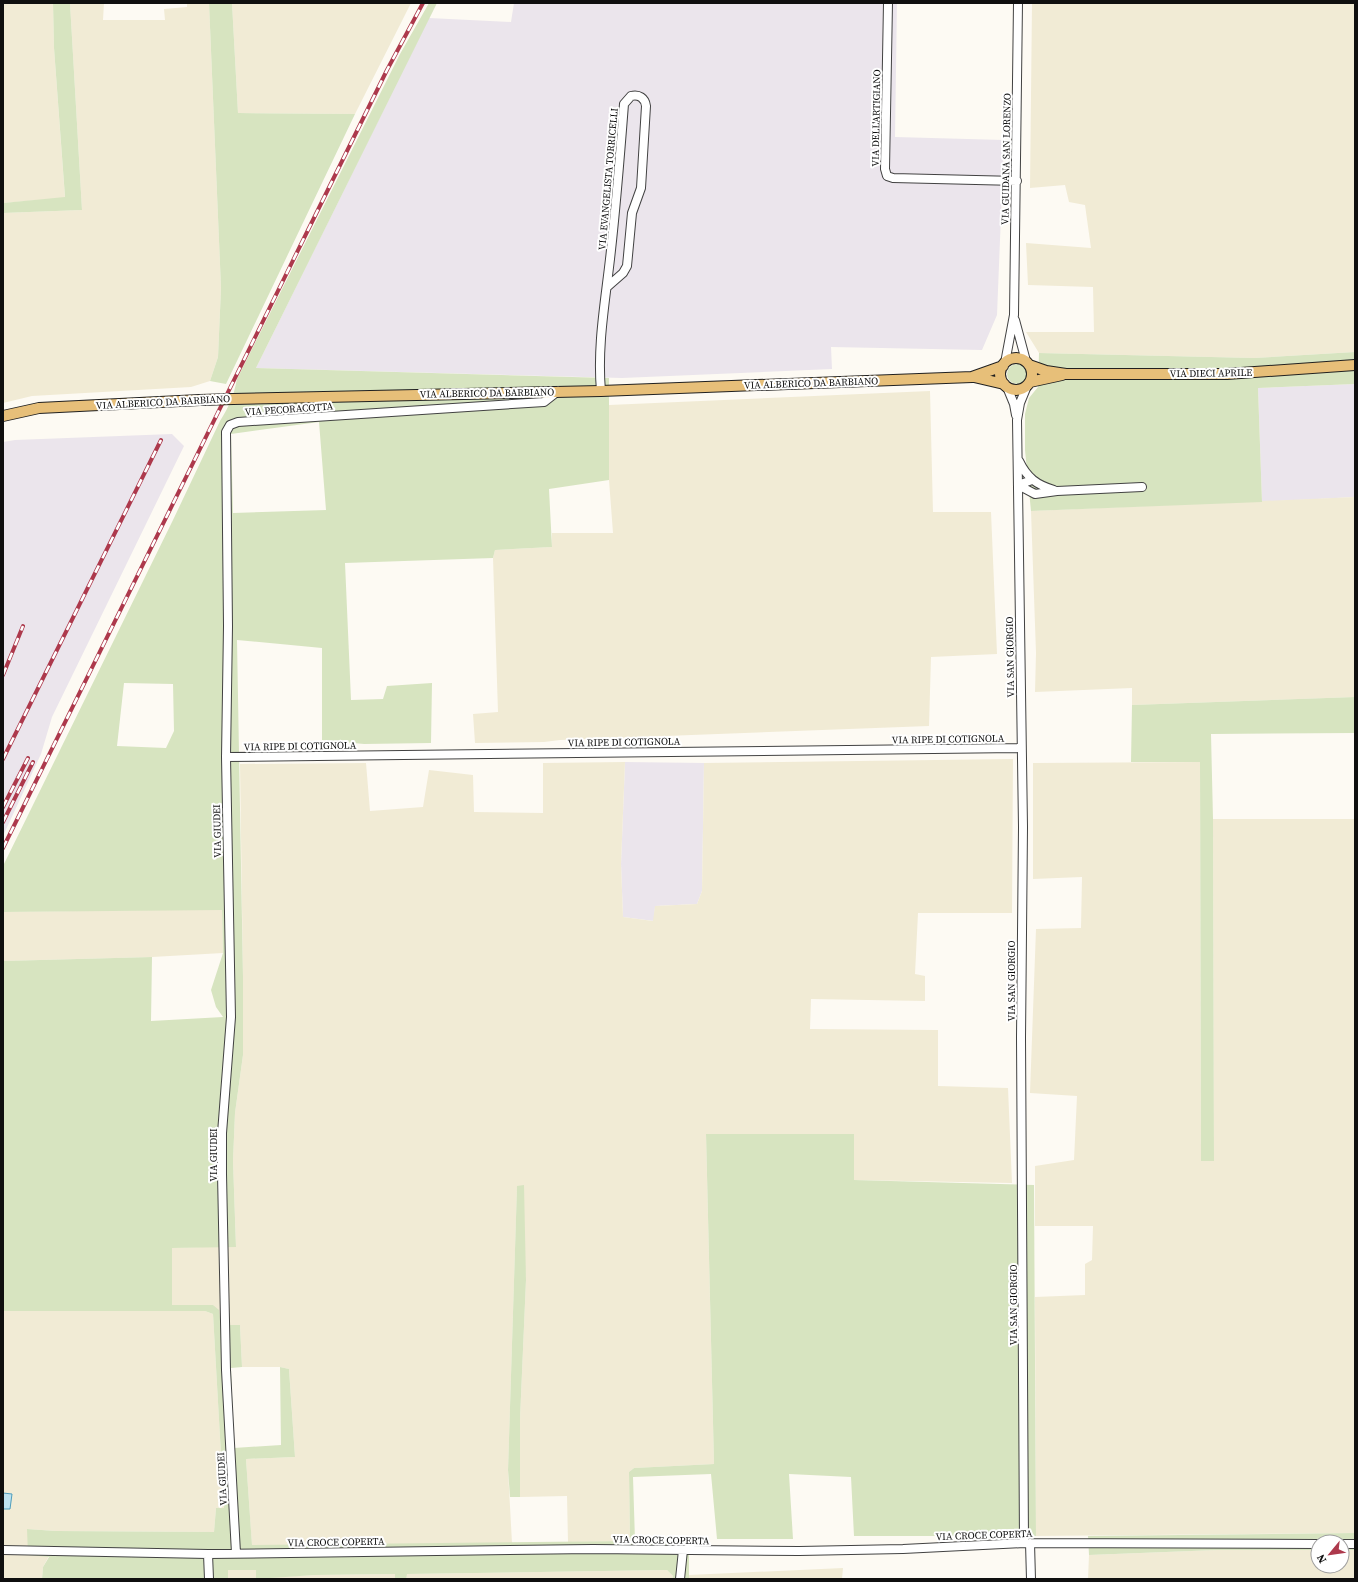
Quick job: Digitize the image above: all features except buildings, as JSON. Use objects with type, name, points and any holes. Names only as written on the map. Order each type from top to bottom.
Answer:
[{"type":"main road","points":[[1013,358],[1028,363],[1032,373],[1029,384],[1017,390],[1005,386],[1000,375],[1004,364],[1013,358]]},
{"type":"main road","name":"VIA DIECI APRILE","points":[[1028,363],[1046,371],[1066,374],[1227,374],[1355,365]]},
{"type":"main road","name":"VIA ALBERICO DA BARBIANO","points":[[972,377],[1004,364]]},
{"type":"main road","name":"VIA DIECI APRILE","points":[[1029,384],[1066,374]]},
{"type":"main road","name":"VIA ALBERICO DA BARBIANO","points":[[3,416],[39,408],[233,399],[559,391],[601,392],[972,377],[1005,386]]},
{"type":"street","name":"VIA DELL'ARTIGIANO","points":[[888,3],[886,174],[893,178],[1016,181]]},
{"type":"street","name":"VIA GUIDANA SAN LORENZO","points":[[1014,315],[1018,3]]},
{"type":"street","name":"VIA EVANGELISTA TORRICELLI","points":[[601,392],[599,363],[624,104],[628,98],[638,96],[644,99],[646,106],[641,188],[632,213],[626,266],[623,273],[607,286]]},
{"type":"street","points":[[1014,315],[1028,363]]},
{"type":"street","points":[[1004,364],[1014,315]]},
{"type":"street","name":"VIA SAN GIORGIO","points":[[1017,420],[1020,403],[1029,384]]},
{"type":"street","name":"VIA SAN GIORGIO","points":[[1005,386],[1014,404],[1017,420],[1018,460],[1023,834],[1021,1038],[1027,1543],[1031,1579]]},
{"type":"street","name":"VIA PECORACOTTA","points":[[226,757],[228,626],[226,436],[230,425],[238,422],[544,402],[559,391]]},
{"type":"street","points":[[1018,460],[1023,470],[1032,480],[1040,486],[1057,491]]},
{"type":"street","points":[[1018,485],[1032,480]]},
{"type":"street","points":[[1018,485],[1035,494]]},
{"type":"street","points":[[1018,508],[1028,496],[1035,494],[1057,491],[1142,487]]},
{"type":"street","name":"VIA RIPE DI COTIGNOLA","points":[[226,757],[1021,748]]},
{"type":"street","name":"VIA GIUDEI","points":[[226,757],[231,1018],[222,1133],[222,1174],[226,1370],[236,1553]]},
{"type":"street","name":"VIA CROCE COPERTA","points":[[3,1550],[208,1554],[593,1549],[815,1551],[1027,1543],[1310,1544]]},
{"type":"street","points":[[680,1579],[682,1550]]},
{"type":"street","points":[[208,1554],[209,1579]]},
{"type":"shaded area","points":[[3,3],[53,3],[54,48],[65,198],[3,203]]},
{"type":"shaded area","points":[[70,3],[104,3],[103,20],[165,20],[164,9],[187,7],[187,3],[209,3],[221,288],[218,357],[210,381],[191,387],[32,396],[3,403],[3,213],[82,210]]},
{"type":"shaded area","points":[[232,3],[411,3],[355,114],[238,113]]},
{"type":"shaded area","points":[[514,3],[897,3],[895,137],[1004,140],[997,315],[982,350],[831,347],[832,369],[622,378],[256,368],[429,18],[511,22]]},
{"type":"shaded area","points":[[1032,3],[1355,3],[1355,352],[1254,358],[1039,353],[1026,332],[1094,332],[1093,287],[1028,285],[1026,243],[1091,248],[1085,205],[1069,202],[1065,185],[1030,188]]},
{"type":"shaded area","points":[[1355,384],[1355,497],[1262,502],[1258,388]]},
{"type":"shaded area","points":[[930,391],[933,512],[991,512],[997,654],[931,657],[929,726],[560,740],[544,742],[475,743],[473,714],[498,712],[493,558],[495,550],[552,547],[552,533],[613,533],[609,480],[609,405]]},
{"type":"shaded area","points":[[172,434],[184,446],[52,717],[41,754],[3,836],[3,442],[15,440]]},
{"type":"shaded area","points":[[1355,497],[1355,697],[1132,705],[1132,688],[1035,692],[1036,653],[1031,511]]},
{"type":"shaded area","points":[[1013,759],[1012,913],[918,913],[915,974],[925,976],[925,1001],[811,999],[810,1029],[938,1030],[938,1086],[1008,1088],[1012,1183],[854,1180],[853,1134],[706,1135],[714,1464],[634,1468],[629,1472],[630,1541],[568,1542],[567,1496],[520,1497],[520,1419],[526,1280],[517,1187],[508,1470],[512,1543],[252,1546],[246,1459],[295,1457],[289,1369],[280,1367],[242,1367],[240,1325],[221,1325],[213,1305],[172,1306],[171,1248],[236,1246],[233,1161],[235,1113],[243,1055],[240,764],[366,763],[370,811],[423,807],[429,770],[473,775],[474,812],[543,813],[543,763],[625,762],[621,864],[623,917],[653,921],[655,906],[697,904],[702,891],[704,763]]},
{"type":"shaded area","points":[[625,762],[704,763],[702,891],[697,904],[655,906],[654,921],[623,917],[621,864]]},
{"type":"shaded area","points":[[1200,762],[1201,1161],[1214,1161],[1213,819],[1355,819],[1355,1533],[1036,1536],[1035,1297],[1085,1295],[1085,1264],[1092,1260],[1093,1226],[1035,1226],[1035,1166],[1074,1160],[1077,1096],[1030,1093],[1036,929],[1081,928],[1082,877],[1033,879],[1033,763]]},
{"type":"shaded area","points":[[222,909],[223,953],[152,957],[3,961],[3,912]]},
{"type":"shaded area","points":[[3,1269],[4,1311],[205,1311],[213,1314],[224,1508],[216,1508],[214,1532],[56,1531],[27,1529],[49,1556],[43,1567],[42,1579],[3,1579]]},
{"type":"shaded area","points":[[1217,1550],[1310,1550],[1310,1574],[1350,1574],[1350,1550],[1355,1550],[1355,1579],[1088,1579],[1089,1555]]},
{"type":"shaded area","points":[[843,1568],[842,1579],[689,1579],[689,1575]]},
{"type":"shaded area","points":[[228,1570],[256,1570],[256,1578],[315,1575],[395,1574],[395,1579],[228,1579]]},
{"type":"shaded area","points":[[667,1570],[673,1576],[672,1579],[406,1579],[406,1574]]},
{"type":"green space","points":[[53,3],[70,3],[82,210],[3,213],[3,203],[65,197],[54,48]]},
{"type":"green space","points":[[209,3],[232,3],[238,113],[355,114],[226,384],[210,381],[218,357],[221,288]]},
{"type":"green space","points":[[429,3],[437,3],[256,368],[609,378],[609,480],[549,489],[552,547],[495,550],[493,558],[345,563],[351,700],[383,699],[387,686],[432,683],[431,743],[364,744],[322,740],[322,648],[237,640],[243,1055],[235,1113],[233,1161],[236,1247],[172,1248],[172,1305],[213,1305],[219,1310],[221,1325],[240,1325],[242,1367],[231,1368],[234,1448],[281,1445],[280,1367],[289,1369],[295,1457],[246,1459],[252,1545],[630,1541],[629,1472],[634,1468],[714,1464],[706,1134],[854,1134],[854,1180],[1034,1185],[1036,1536],[854,1536],[851,1477],[789,1474],[793,1539],[717,1539],[711,1474],[633,1477],[635,1541],[689,1540],[689,1579],[672,1579],[673,1576],[667,1570],[407,1574],[406,1579],[395,1579],[395,1574],[315,1575],[256,1579],[256,1570],[228,1570],[228,1579],[42,1579],[43,1567],[49,1557],[28,1555],[27,1529],[56,1531],[214,1532],[216,1508],[224,1508],[213,1314],[205,1311],[4,1311],[3,961],[152,957],[151,1021],[223,1017],[216,1007],[211,990],[223,953],[222,910],[3,912],[3,866],[220,421],[229,406],[237,379],[400,54]],"holes":[[[319,422],[326,510],[233,513],[231,434]],[[124,683],[173,684],[174,731],[166,748],[117,746]]]},
{"type":"green space","points":[[1355,352],[1355,384],[1258,388],[1262,502],[1031,511],[1025,450],[1025,414],[1029,398],[1038,387],[1039,353],[1254,358]]},
{"type":"green space","points":[[1017,364],[1024,367],[1027,374],[1024,381],[1017,384],[1010,381],[1007,374],[1010,367]]},
{"type":"green space","points":[[1355,697],[1355,733],[1211,734],[1213,819],[1214,1161],[1201,1161],[1200,762],[1131,762],[1132,705]]},
{"type":"green space","points":[[524,1185],[526,1280],[520,1419],[520,1497],[510,1497],[508,1470],[517,1186]]},
{"type":"green space","points":[[1355,1533],[1355,1550],[1350,1550],[1350,1534],[1310,1534],[1310,1550],[1217,1550],[1089,1555],[1088,1536]]},
{"type":"water","points":[[3,1493],[12,1494],[10,1509],[3,1509]]},
{"type":"railway","points":[[3,848],[387,70],[423,3]]},
{"type":"railway","points":[[3,759],[161,440]]},
{"type":"railway","points":[[3,675],[23,626]]},
{"type":"railway","points":[[3,807],[28,758]]},
{"type":"railway","points":[[3,822],[33,762]]}]
